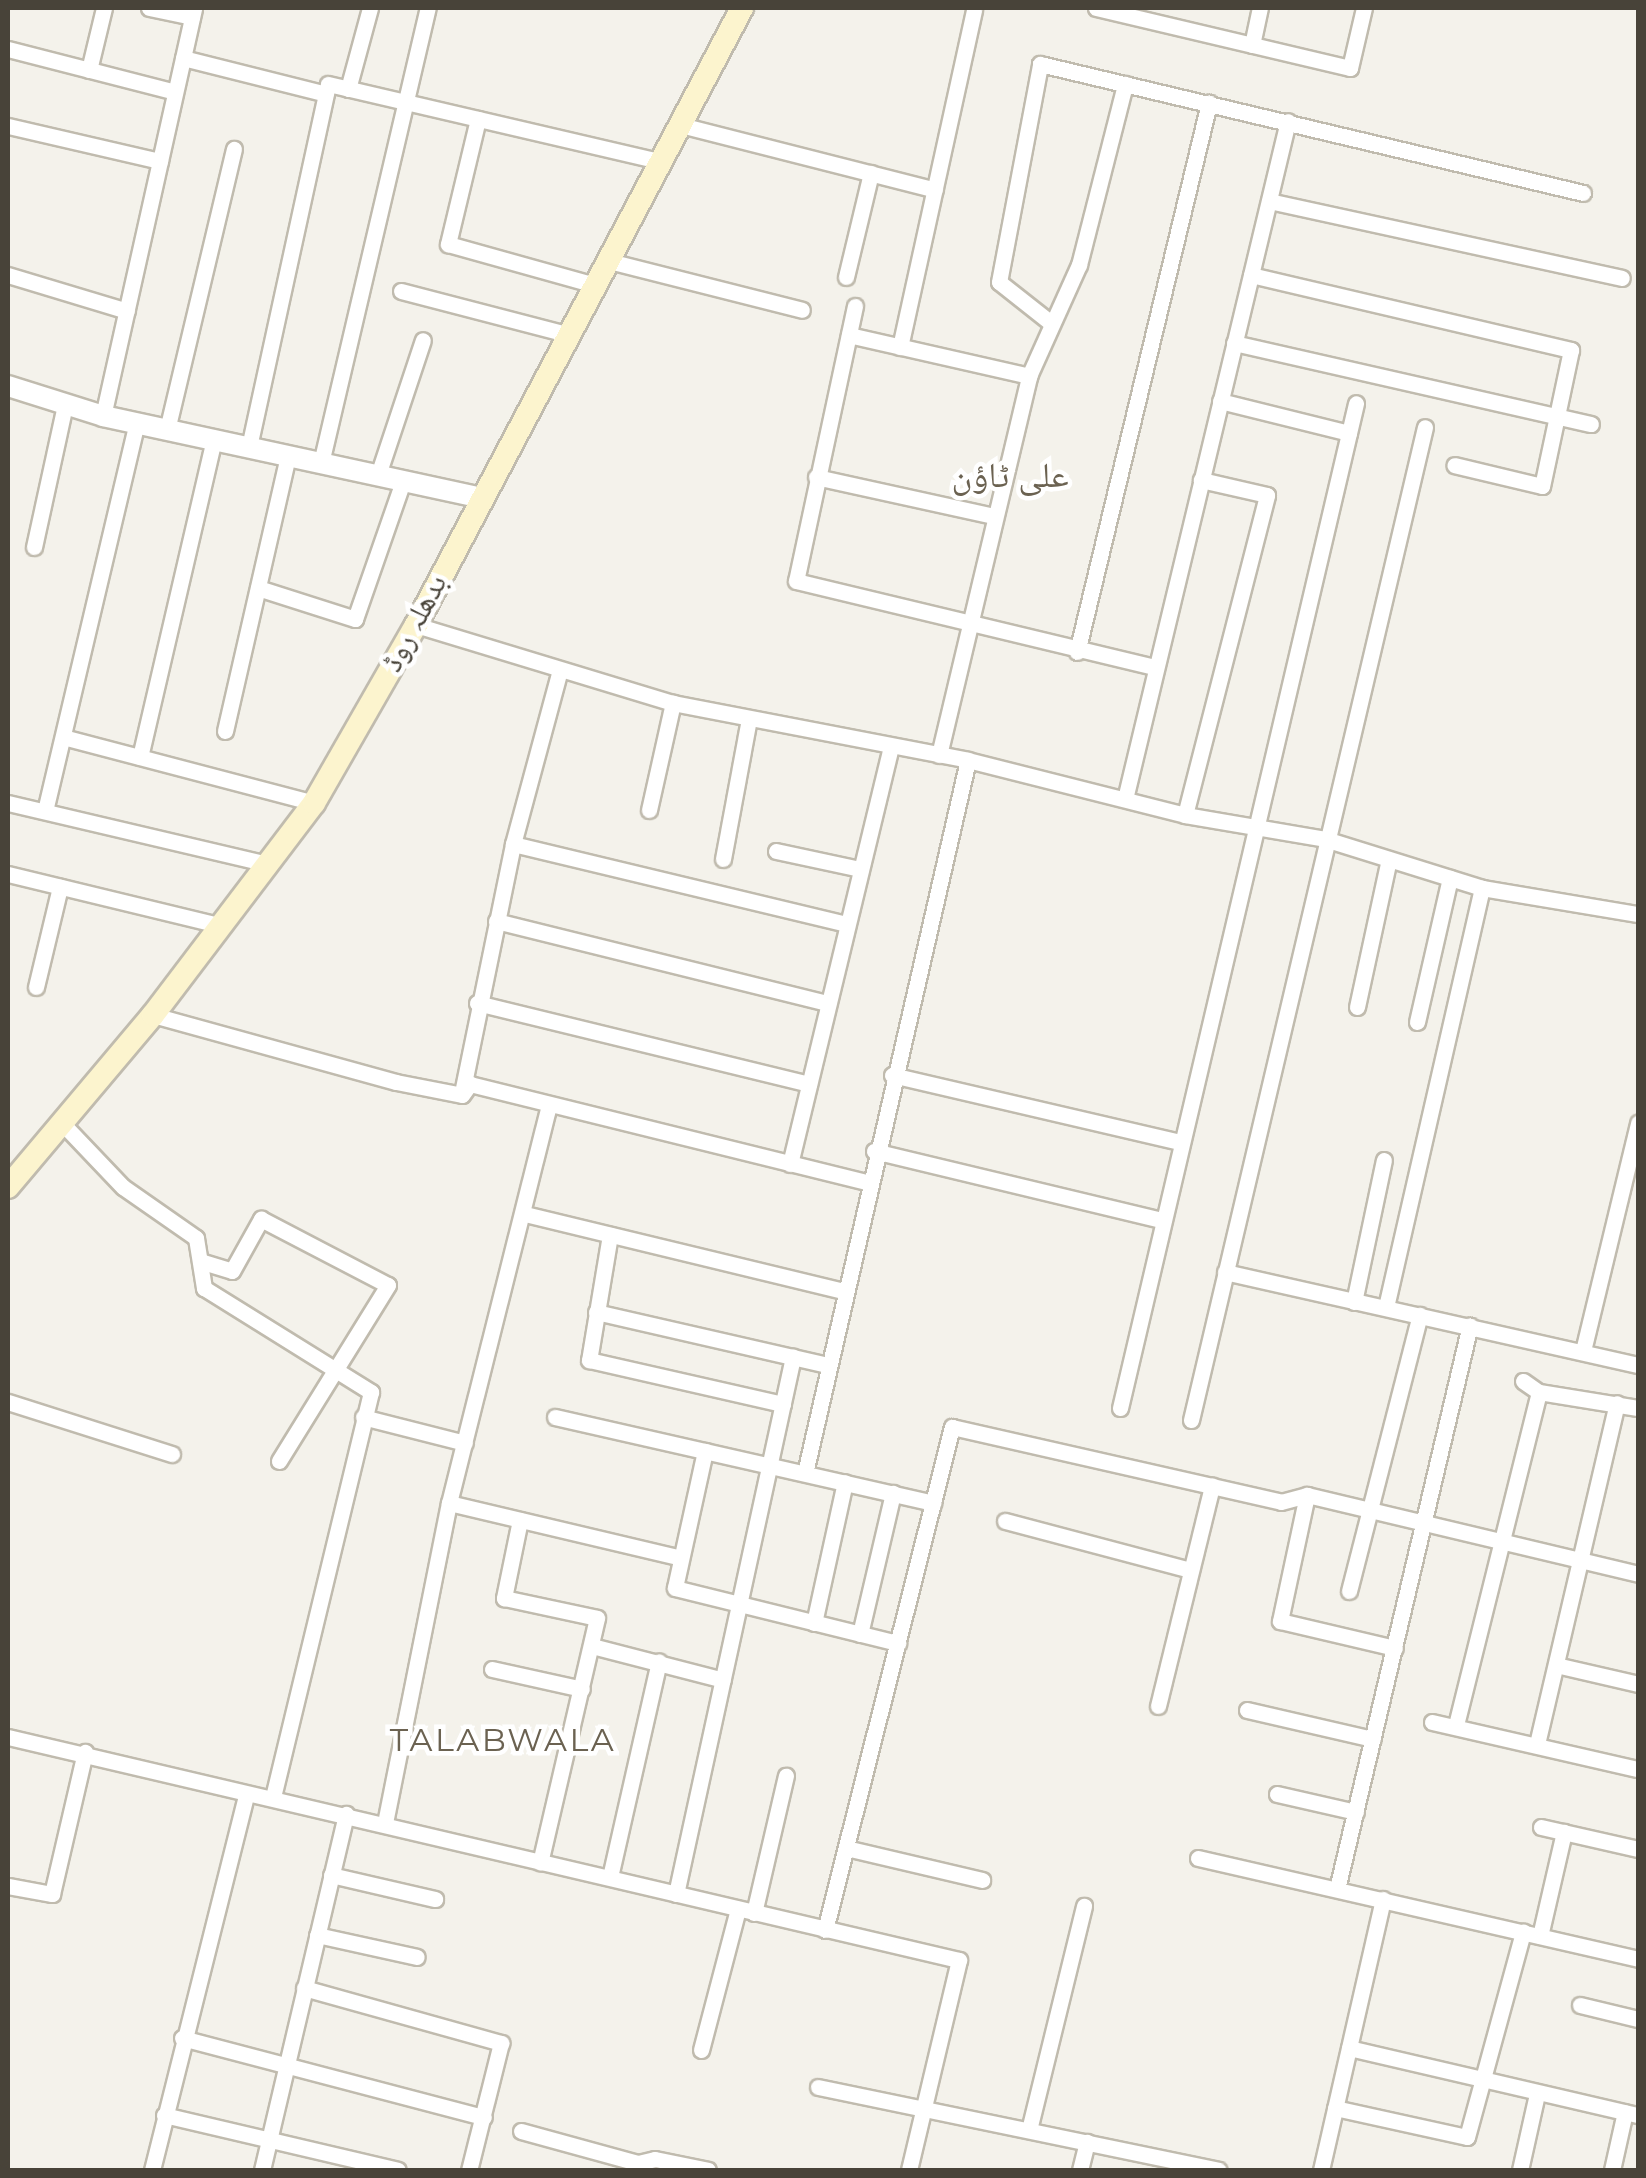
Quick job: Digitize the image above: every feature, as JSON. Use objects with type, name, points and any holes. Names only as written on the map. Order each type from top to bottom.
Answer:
[{"type":"main road","name":"بدھلہ روڈ","points":[[9,1184],[153,1016],[314,802],[416,625],[591,284],[742,8]]},
{"type":"street","points":[[89,70],[104,8]]},
{"type":"street","points":[[103,416],[193,12],[149,8]]},
{"type":"street","points":[[348,88],[370,8]]},
{"type":"street","points":[[321,463],[428,8]]},
{"type":"street","points":[[1096,8],[1350,68],[1364,8]]},
{"type":"street","points":[[1252,44],[1260,8]]},
{"type":"street","points":[[900,346],[974,10]]},
{"type":"street","points":[[8,48],[175,92]]},
{"type":"street","points":[[183,58],[326,94]]},
{"type":"street","points":[[1051,323],[999,282],[1040,64],[1583,193]]},
{"type":"street","points":[[249,448],[328,84],[658,161]]},
{"type":"street","points":[[938,756],[1029,376],[1079,264],[1125,84]]},
{"type":"street","points":[[1077,652],[1209,103]]},
{"type":"street","points":[[478,119],[448,244],[591,284]]},
{"type":"street","points":[[1126,799],[1288,120]]},
{"type":"street","points":[[677,124],[935,190]]},
{"type":"street","points":[[8,126],[160,161]]},
{"type":"street","points":[[167,430],[234,149]]},
{"type":"street","points":[[846,277],[871,173]]},
{"type":"street","points":[[1269,201],[1622,278]]},
{"type":"street","points":[[605,260],[802,310]]},
{"type":"street","points":[[8,275],[127,311]]},
{"type":"street","points":[[1251,276],[1571,350],[1542,486],[1454,465]]},
{"type":"street","points":[[401,290],[566,334]]},
{"type":"street","points":[[855,306],[796,581],[1077,652],[1155,667]]},
{"type":"street","points":[[849,335],[1029,376]]},
{"type":"street","points":[[378,475],[423,340]]},
{"type":"street","points":[[1234,343],[1591,424]]},
{"type":"street","points":[[8,386],[103,416],[479,497]]},
{"type":"street","points":[[1220,401],[1349,433]]},
{"type":"street","points":[[1120,1408],[1161,1220],[1356,403]]},
{"type":"street","points":[[34,548],[65,405]]},
{"type":"street","points":[[45,811],[136,423]]},
{"type":"street","points":[[1191,1420],[1425,427]]},
{"type":"street","points":[[140,757],[214,440]]},
{"type":"street","points":[[225,731],[288,456]]},
{"type":"street","points":[[816,478],[994,516]]},
{"type":"street","points":[[258,588],[355,619],[403,480]]},
{"type":"street","points":[[1186,816],[1268,495],[1201,480]]},
{"type":"street","points":[[416,625],[559,673],[673,703],[968,760],[1186,816],[1325,839],[1482,888],[1638,914]]},
{"type":"street","points":[[462,1095],[477,1004],[513,844],[559,673]]},
{"type":"street","points":[[649,810],[673,703]]},
{"type":"street","points":[[723,859],[749,719]]},
{"type":"street","points":[[62,737],[314,802]]},
{"type":"street","points":[[790,1164],[891,747]]},
{"type":"street","points":[[804,1473],[866,1182],[968,760]]},
{"type":"street","points":[[8,802],[269,864]]},
{"type":"street","points":[[513,844],[847,924]]},
{"type":"street","points":[[776,851],[860,870]]},
{"type":"street","points":[[1357,1008],[1389,859]]},
{"type":"street","points":[[8,874],[223,926]]},
{"type":"street","points":[[1417,1022],[1450,878]]},
{"type":"street","points":[[36,988],[60,887]]},
{"type":"street","points":[[1386,1307],[1482,888]]},
{"type":"street","points":[[496,920],[828,1004]]},
{"type":"street","points":[[477,1004],[809,1084]]},
{"type":"street","points":[[153,1016],[462,1095]]},
{"type":"street","points":[[892,1075],[1180,1142]]},
{"type":"street","points":[[462,1095],[470,1084],[866,1182]]},
{"type":"street","points":[[385,1823],[449,1503],[525,1214],[549,1106]]},
{"type":"street","points":[[62,1123],[123,1187],[196,1238],[203,1262],[204,1288],[337,1366],[371,1392],[273,1798]]},
{"type":"street","points":[[1583,1351],[1638,1124]]},
{"type":"street","points":[[874,1151],[1161,1220]]},
{"type":"street","points":[[1354,1302],[1384,1160]]},
{"type":"street","points":[[525,1214],[844,1290]]},
{"type":"street","points":[[203,1262],[232,1270],[262,1219],[388,1285],[278,1461]]},
{"type":"street","points":[[610,1234],[589,1360],[783,1404]]},
{"type":"street","points":[[1224,1272],[1638,1364]]},
{"type":"street","points":[[596,1312],[828,1365]]},
{"type":"street","points":[[1350,1591],[1420,1314]]},
{"type":"street","points":[[1338,1889],[1470,1325]]},
{"type":"street","points":[[676,1894],[793,1358]]},
{"type":"street","points":[[1522,1381],[1539,1392],[1638,1408]]},
{"type":"street","points":[[1456,1726],[1539,1392]]},
{"type":"street","points":[[8,1402],[172,1454]]},
{"type":"street","points":[[1537,1744],[1617,1403]]},
{"type":"street","points":[[363,1416],[464,1443]]},
{"type":"street","points":[[555,1417],[933,1502]]},
{"type":"street","points":[[825,1930],[952,1427],[1281,1502],[1307,1495],[1368,1508],[1638,1574]]},
{"type":"street","points":[[705,1451],[675,1588],[898,1643]]},
{"type":"street","points":[[814,1622],[845,1482]]},
{"type":"street","points":[[1158,1706],[1212,1486]]},
{"type":"street","points":[[860,1634],[893,1494]]},
{"type":"street","points":[[1307,1495],[1280,1621],[1395,1648]]},
{"type":"street","points":[[449,1503],[681,1558]]},
{"type":"street","points":[[520,1520],[504,1598],[598,1618],[540,1862]]},
{"type":"street","points":[[1005,1522],[1192,1570]]},
{"type":"street","points":[[592,1646],[723,1680]]},
{"type":"street","points":[[610,1878],[659,1662]]},
{"type":"street","points":[[1556,1665],[1638,1684]]},
{"type":"street","points":[[492,1669],[582,1689]]},
{"type":"street","points":[[1246,1710],[1374,1739]]},
{"type":"street","points":[[1432,1722],[1638,1769]]},
{"type":"street","points":[[8,1737],[959,1960],[909,2170]]},
{"type":"street","points":[[8,1886],[52,1894],[85,1752]]},
{"type":"street","points":[[702,2050],[786,1776]]},
{"type":"street","points":[[1278,1794],[1356,1812]]},
{"type":"street","points":[[152,2170],[246,1795]]},
{"type":"street","points":[[262,2170],[346,1814]]},
{"type":"street","points":[[1541,1826],[1638,1850]]},
{"type":"street","points":[[1540,1936],[1564,1832]]},
{"type":"street","points":[[846,1848],[982,1880]]},
{"type":"street","points":[[1198,1858],[1638,1959]]},
{"type":"street","points":[[331,1875],[435,1899]]},
{"type":"street","points":[[1321,2170],[1383,1898]]},
{"type":"street","points":[[1029,2130],[1084,1906]]},
{"type":"street","points":[[1335,2108],[1467,2137],[1487,2080],[1523,1932]]},
{"type":"street","points":[[317,1935],[417,1957]]},
{"type":"street","points":[[304,1988],[501,2044],[469,2170]]},
{"type":"street","points":[[1580,2005],[1638,2020]]},
{"type":"street","points":[[182,2038],[484,2117]]},
{"type":"street","points":[[1349,2048],[1631,2113],[1612,2170]]},
{"type":"street","points":[[818,2086],[1087,2142],[1159,2164],[1212,2170]]},
{"type":"street","points":[[1520,2170],[1537,2094]]},
{"type":"street","points":[[164,2115],[268,2140],[330,2162],[398,2170]]},
{"type":"street","points":[[521,2131],[606,2163],[708,2170]]},
{"type":"street","points":[[1080,2170],[1087,2142]]},
{"type":"district","name":"علی ٹاؤن","points":[[1010,475]]},
{"type":"district","name":"TALABWALA","points":[[503,1740]]}]
